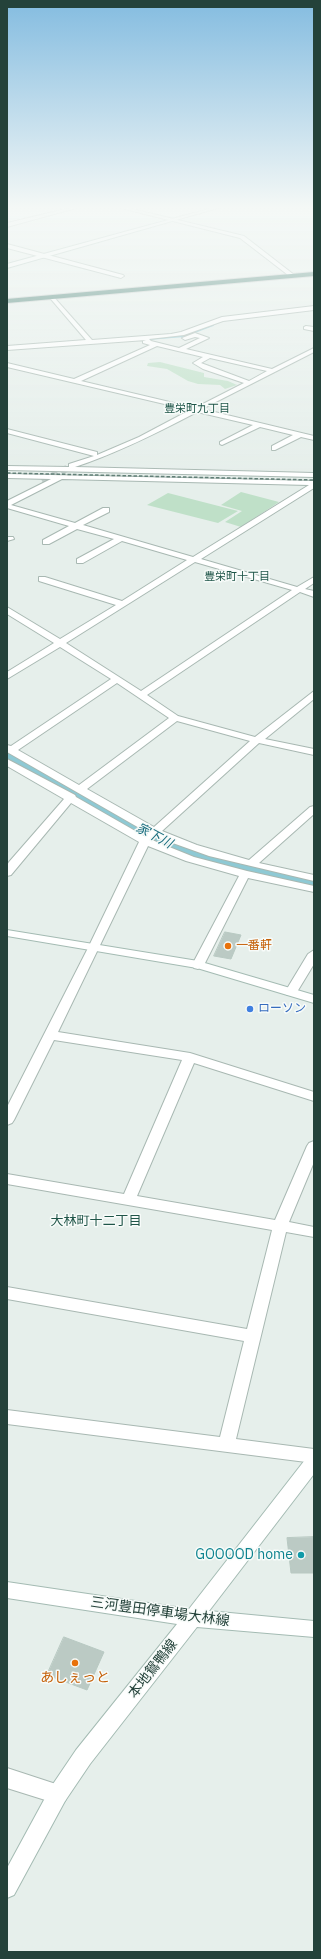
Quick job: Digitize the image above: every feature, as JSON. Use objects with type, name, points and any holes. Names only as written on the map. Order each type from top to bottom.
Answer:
[{"type":"highway","points":[[7,301],[25,299]]},
{"type":"street","points":[[54,299],[90,341]]},
{"type":"street","points":[[7,348],[171,336],[182,334],[222,319],[314,308]]},
{"type":"street","points":[[306,328],[314,329]]},
{"type":"street","points":[[179,350],[206,338],[195,336],[145,342],[155,345],[274,371]]},
{"type":"street","points":[[75,381],[155,345]]},
{"type":"street","points":[[72,466],[98,457],[139,439],[314,350]]},
{"type":"street","points":[[208,356],[196,363],[205,368],[250,383]]},
{"type":"street","points":[[7,365],[314,438]]},
{"type":"street","points":[[222,443],[259,425]]},
{"type":"street","points":[[7,431],[94,454]]},
{"type":"street","points":[[275,448],[299,435]]},
{"type":"street","points":[[54,469],[122,442],[139,439]]},
{"type":"street","points":[[81,470],[138,444],[139,439]]},
{"type":"street","points":[[7,468],[314,475]]},
{"type":"street","points":[[7,476],[314,484]]},
{"type":"street","points":[[7,504],[60,478]]},
{"type":"street","points":[[7,504],[42,481]]},
{"type":"street","points":[[7,676],[314,484]]},
{"type":"street","points":[[7,504],[75,526],[314,594]]},
{"type":"street","points":[[46,542],[106,510]]},
{"type":"street","points":[[80,561],[120,539]]},
{"type":"street","points":[[42,579],[122,604]]},
{"type":"street","points":[[141,695],[314,579]]},
{"type":"street","points":[[7,610],[117,679],[175,718],[257,740],[314,752]]},
{"type":"street","points":[[7,623],[18,617]]},
{"type":"street","points":[[117,679],[9,750],[154,832],[180,844],[248,869],[314,889]]},
{"type":"street","points":[[7,1120],[94,948],[145,841],[257,740],[314,694]]},
{"type":"street","points":[[80,790],[175,718]]},
{"type":"street","points":[[7,762],[71,797],[145,841],[190,859],[314,878]]},
{"type":"street","points":[[9,867],[71,797]]},
{"type":"street","points":[[198,965],[248,869],[314,808]]},
{"type":"street","points":[[7,933],[198,965],[314,999]]},
{"type":"street","points":[[291,992],[314,954]]},
{"type":"street","points":[[50,1035],[190,1057],[314,1097]]},
{"type":"street","points":[[128,1200],[190,1057]]},
{"type":"street","points":[[226,1446],[280,1226],[314,1146]]},
{"type":"street","points":[[7,1179],[314,1232]]},
{"type":"street","points":[[7,1293],[252,1336]]},
{"type":"street","points":[[7,1417],[314,1456]]},
{"type":"street","name":"本地鴛鴨線","points":[[7,1888],[58,1794],[84,1757],[314,1461]]},
{"type":"street","name":"三河豊田停車場大林線","points":[[7,1590],[193,1618],[314,1629]]},
{"type":"street","points":[[7,1778],[58,1794]]},
{"type":"green space","points":[[160,362],[204,373],[204,377],[228,381],[237,385],[225,389],[220,385],[198,384],[188,381],[167,369],[147,366],[148,363]]},
{"type":"green space","points":[[241,492],[279,502],[241,527],[225,522],[242,511],[221,505]]},
{"type":"green space","points":[[168,493],[238,511],[218,523],[147,505]]},
{"type":"building","name":"一番軒","points":[[225,932],[241,935],[231,959],[214,956]]},
{"type":"building","name":"GOOOOD home","points":[[314,1537],[314,1573],[291,1573],[287,1538]]},
{"type":"building","name":"あしぇっと","points":[[64,1637],[104,1652],[87,1690],[47,1675]]},
{"type":"waterway","points":[[148,339],[184,336],[213,325]]},
{"type":"waterway","name":"家下川","points":[[7,754],[139,830],[173,847],[232,865],[314,884]]},
{"type":"tunnel","points":[[42,481],[72,466]]},
{"type":"railway","points":[[7,473],[314,480]]},
{"type":"place","name":"一番軒","points":[[228,946]]},
{"type":"place","name":"ローソン","points":[[250,1009]]},
{"type":"place","name":"GOOOOD home","points":[[301,1555]]},
{"type":"place","name":"あしぇっと","points":[[75,1663]]},
{"type":"district","name":"豊栄町九丁目","points":[[197,409]]},
{"type":"district","name":"豊栄町十丁目","points":[[237,577]]},
{"type":"district","name":"大林町十二丁目","points":[[96,1221]]}]
